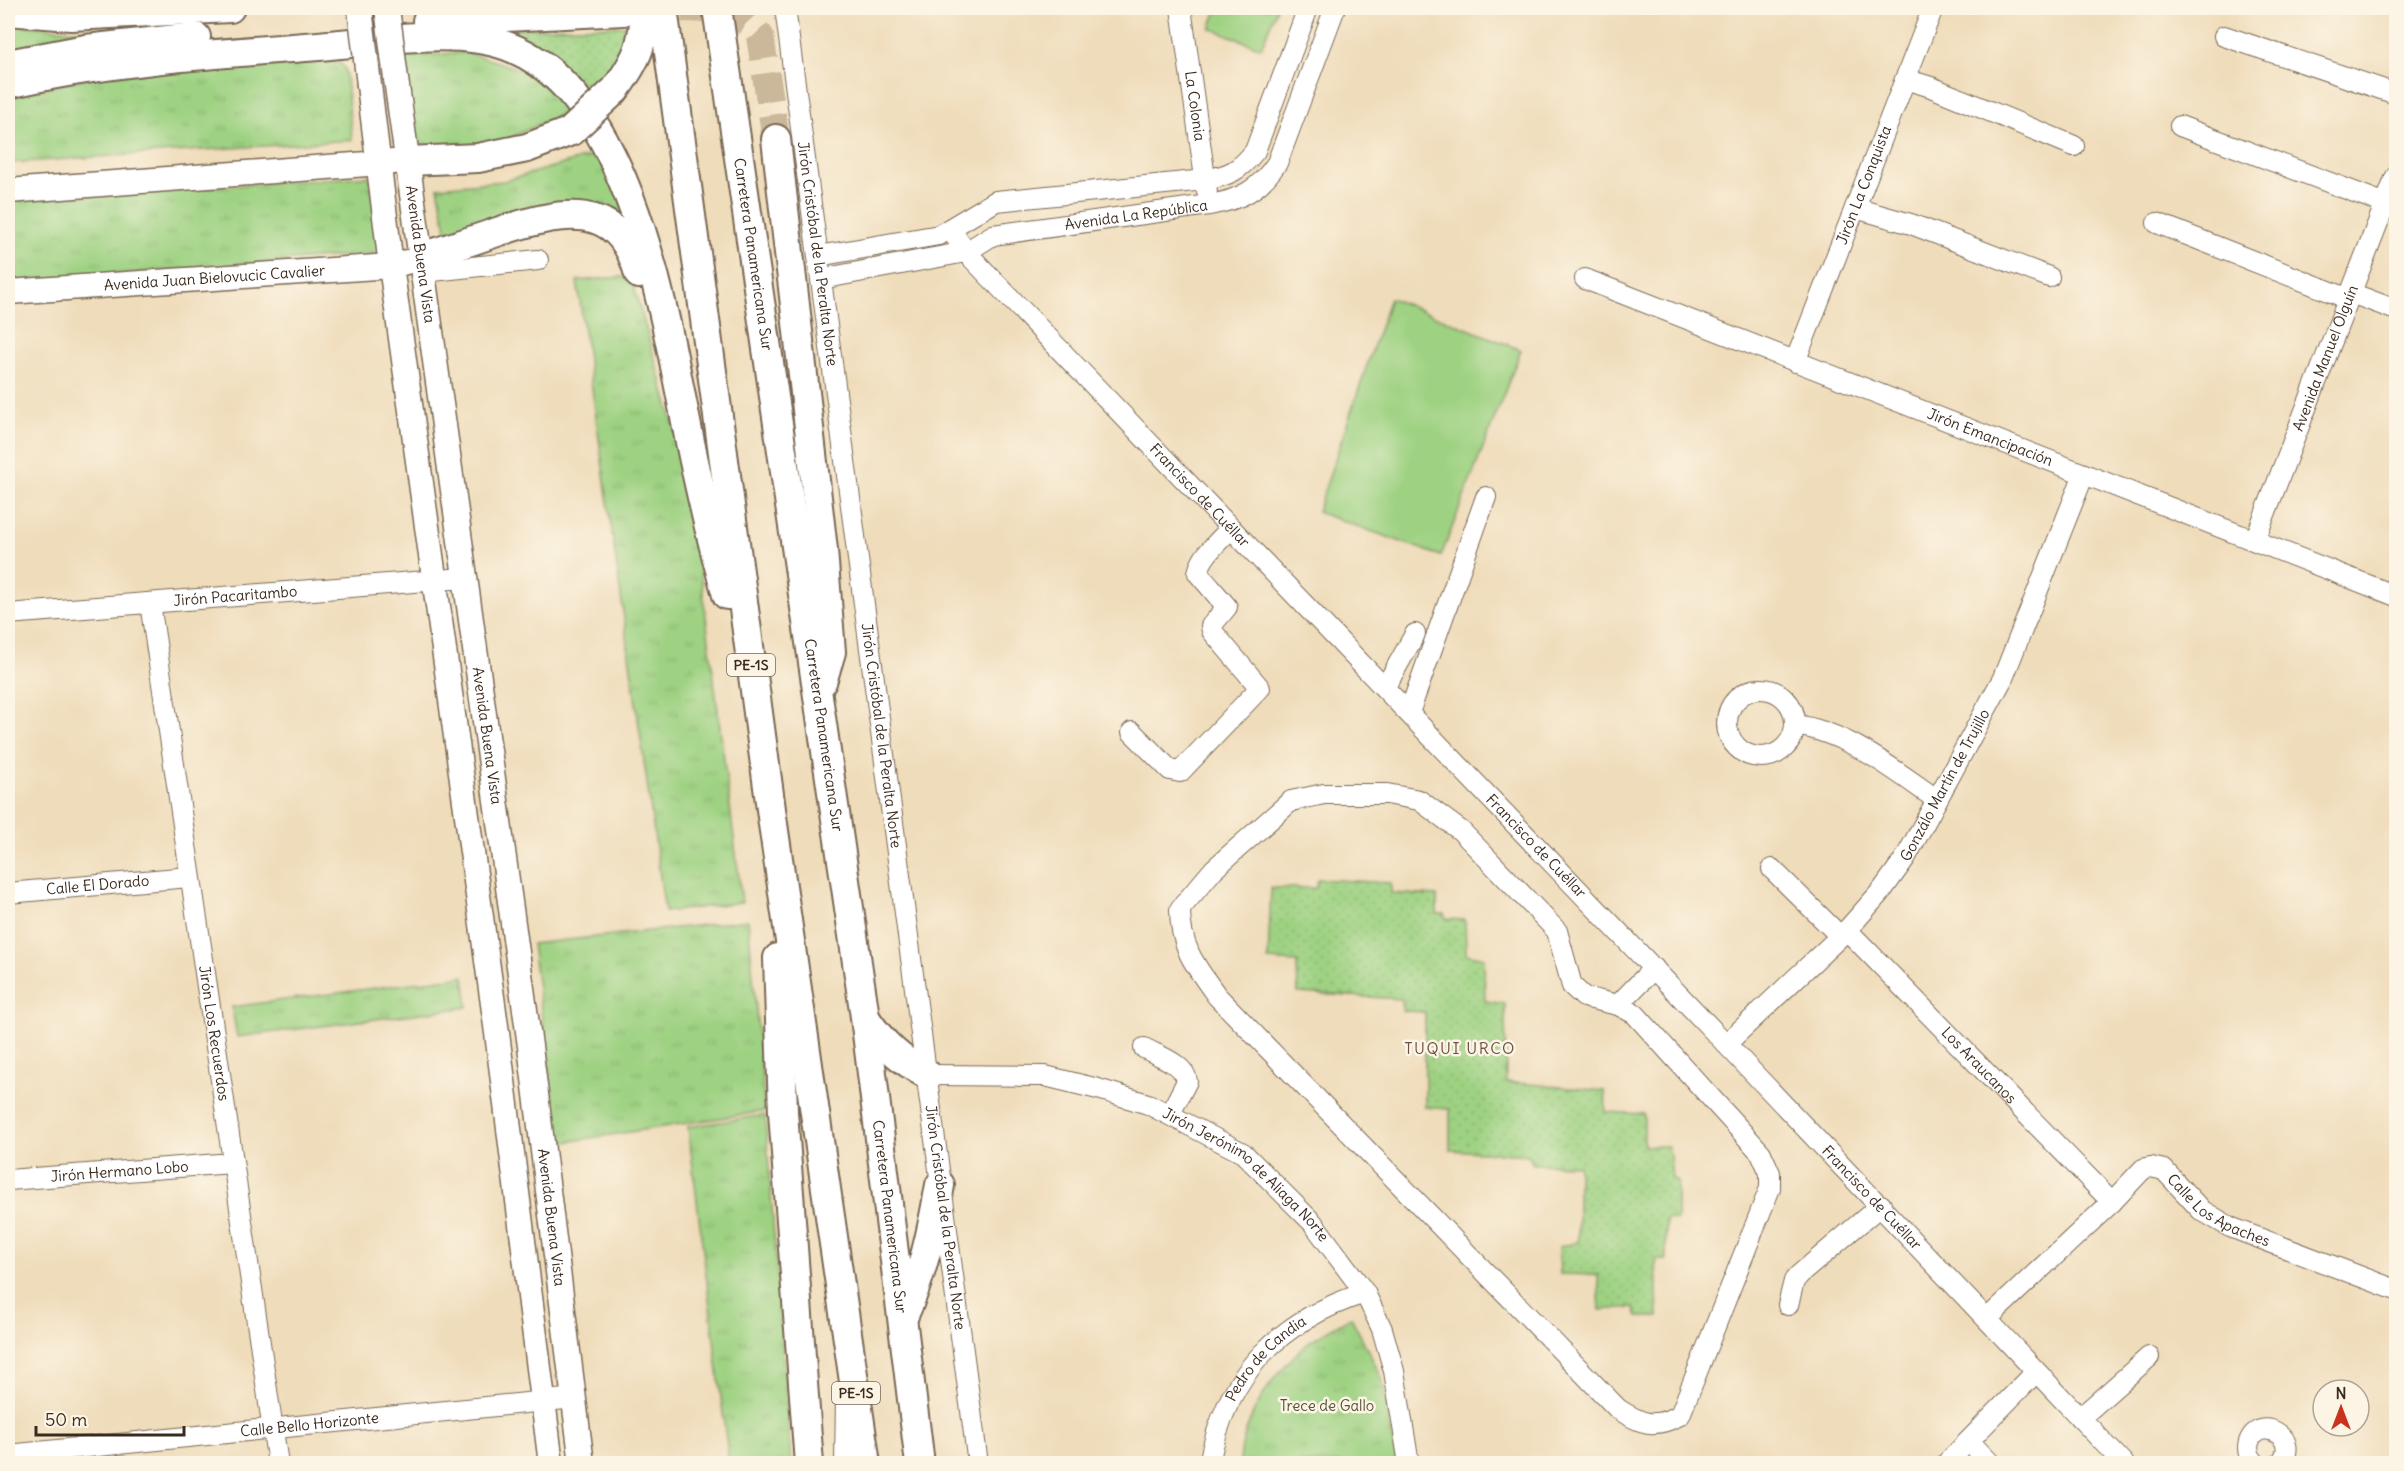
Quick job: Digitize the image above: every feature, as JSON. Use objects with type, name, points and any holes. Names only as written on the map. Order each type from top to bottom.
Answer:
[{"type":"highway","points":[[8,11],[71,16],[230,8]]},
{"type":"highway","name":"PE-1S","points":[[663,8],[773,824],[866,1464]]},
{"type":"highway","name":"Carretera Panamericana Sur","points":[[717,8],[865,1017],[920,1464]]},
{"type":"highway","points":[[8,64],[86,48],[147,41],[342,25],[634,9],[643,40],[635,62],[615,90],[571,131],[527,148],[488,156],[408,161]]},
{"type":"highway","points":[[8,84],[96,67],[205,55],[424,38],[492,41],[534,59],[560,82],[585,113],[606,147],[632,200],[660,293],[707,527]]},
{"type":"highway","points":[[776,139],[823,550],[831,652],[818,696]]},
{"type":"highway","points":[[422,265],[550,216],[581,215],[603,222],[620,234],[636,263],[707,527],[754,687]]},
{"type":"highway","points":[[773,824],[783,1112],[809,1464]]},
{"type":"highway","points":[[865,1017],[888,1048],[903,1062],[927,1075]]},
{"type":"highway","points":[[903,1317],[916,1288],[933,1227],[940,1185]]},
{"type":"main road","name":"Avenida Buena Vista","points":[[360,8],[391,266],[497,1033],[551,1464]]},
{"type":"main road","name":"Avenida Buena Vista","points":[[387,8],[527,1031],[582,1464]]},
{"type":"main road","points":[[8,191],[408,161]]},
{"type":"main road","name":"Avenida Juan Bielovucic Cavalier","points":[[8,292],[422,265]]},
{"type":"main road","points":[[497,1033],[510,1035],[527,1031]]},
{"type":"street","name":"Jirón Cristóbal de la Peralta Norte","points":[[785,8],[978,1464]]},
{"type":"street","name":"La Colonia","points":[[1181,8],[1209,205]]},
{"type":"street","name":"Avenida La República","points":[[818,256],[939,235],[951,230],[969,215],[996,201],[1205,180],[1228,175],[1242,167],[1255,151],[1308,8]]},
{"type":"street","name":"Avenida La República","points":[[821,279],[966,252],[993,235],[1209,205],[1231,201],[1252,192],[1272,171],[1335,8]]},
{"type":"street","name":"Jirón La Conquista","points":[[1795,362],[1934,8]]},
{"type":"street","points":[[2224,36],[2397,94]]},
{"type":"street","points":[[1905,79],[1931,87],[2074,146]]},
{"type":"street","points":[[2180,126],[2386,204]]},
{"type":"street","name":"Avenida Manuel Olguín","points":[[2255,540],[2397,176]]},
{"type":"street","points":[[1855,208],[1911,224],[2049,277]]},
{"type":"street","points":[[2157,223],[2350,296],[2397,310]]},
{"type":"street","name":"Francisco de Cuéllar","points":[[951,230],[966,252],[1881,1205],[2124,1464]]},
{"type":"street","points":[[422,265],[538,260]]},
{"type":"street","name":"Jirón Emancipación","points":[[1585,279],[2397,596]]},
{"type":"street","name":"Gonzálo Martín de Trujillo","points":[[1726,1044],[1843,933],[1894,876],[2003,678],[2084,474]]},
{"type":"street","points":[[1409,713],[1486,497]]},
{"type":"street","points":[[1132,732],[1170,770],[1180,772],[1260,688],[1212,631],[1211,626],[1227,607],[1198,573],[1199,566],[1208,553],[1231,528]]},
{"type":"street","name":"Jirón Pacaritambo","points":[[8,614],[464,578]]},
{"type":"street","name":"Jirón Los Recuerdos","points":[[150,603],[232,1163],[275,1430],[278,1464]]},
{"type":"street","points":[[1383,686],[1391,677],[1415,634]]},
{"type":"street","points":[[1795,725],[1837,737],[1936,799]]},
{"type":"street","points":[[1324,794],[1387,794],[1419,800],[1461,831],[1557,931],[1572,986],[1584,998],[1618,1005],[1635,1014],[1761,1153],[1770,1173],[1770,1188],[1680,1414],[1666,1422],[1640,1423],[1618,1409],[1217,996],[1192,962],[1180,932],[1180,909],[1214,869],[1291,801],[1324,794]]},
{"type":"street","name":"Los Araucanos","points":[[1772,869],[1843,933],[2112,1202]]},
{"type":"street","name":"Calle El Dorado","points":[[8,893],[189,878]]},
{"type":"street","points":[[1618,1005],[1654,968]]},
{"type":"street","points":[[1144,1048],[1179,1067],[1186,1075],[1187,1081],[1170,1114]]},
{"type":"street","name":"Jirón Jerónimo de Aliaga Norte","points":[[927,1075],[1045,1077],[1098,1089],[1148,1104],[1243,1153],[1313,1223],[1365,1293],[1382,1329],[1394,1371],[1409,1464]]},
{"type":"street","name":"Jirón Hermano Lobo","points":[[8,1180],[232,1163]]},
{"type":"street","name":"Calle Los Apaches","points":[[1988,1318],[2112,1202],[2143,1169],[2158,1167],[2201,1210],[2229,1227],[2397,1290]]},
{"type":"street","points":[[1788,1305],[1794,1281],[1799,1275],[1881,1205]]},
{"type":"street","name":"Pedro de Candia","points":[[1209,1464],[1218,1426],[1243,1378],[1267,1345],[1304,1319],[1334,1303],[1365,1293]]},
{"type":"street","points":[[845,1464],[846,1322]]},
{"type":"street","points":[[2080,1418],[2150,1356]]},
{"type":"street","points":[[1946,1464],[2036,1372]]},
{"type":"street","name":"Calle Bello Horizonte","points":[[8,1455],[275,1430],[575,1398]]},
{"type":"street","points":[[2256,1464],[2250,1458],[2248,1445],[2254,1434],[2266,1429],[2278,1432],[2286,1442],[2286,1454],[2279,1464]]},
{"type":"street","points":[[1969,1441],[1991,1464]]},
{"type":"green space","points":[[1218,8],[1277,8],[1261,48],[1210,28]]},
{"type":"green space","points":[[8,24],[70,30],[137,28],[137,32],[70,37],[8,51]]},
{"type":"green space","points":[[625,26],[624,47],[617,64],[590,94],[558,61],[535,48],[488,29]]},
{"type":"green space","points":[[465,52],[527,71],[571,110],[498,143],[413,152],[399,58]]},
{"type":"green space","points":[[339,61],[345,69],[352,140],[8,163],[8,97],[98,75]]},
{"type":"green space","points":[[598,154],[627,214],[549,203],[448,239],[438,187],[504,181]]},
{"type":"green space","points":[[369,176],[381,253],[8,283],[8,201]]},
{"type":"green space","points":[[631,276],[688,475],[742,902],[665,912],[577,281]]},
{"type":"green space","points":[[1390,298],[1521,350],[1441,556],[1317,512]]},
{"type":"green space","points":[[1318,879],[1391,883],[1391,893],[1437,896],[1437,914],[1444,914],[1446,919],[1465,920],[1466,954],[1484,958],[1485,1001],[1505,1004],[1506,1082],[1605,1091],[1606,1112],[1644,1114],[1644,1146],[1669,1146],[1672,1179],[1677,1180],[1677,1220],[1666,1219],[1666,1260],[1656,1260],[1658,1317],[1637,1317],[1634,1307],[1600,1310],[1598,1275],[1560,1274],[1559,1247],[1578,1242],[1578,1165],[1533,1164],[1528,1155],[1450,1150],[1450,1109],[1425,1107],[1425,1012],[1403,1011],[1402,999],[1298,993],[1297,962],[1268,960],[1271,888],[1316,888]]},
{"type":"green space","points":[[748,920],[765,1111],[559,1143],[532,944]]},
{"type":"green space","points":[[464,976],[468,1007],[237,1037],[232,1007]]},
{"type":"green space","points":[[765,1115],[791,1463],[729,1463],[688,1127]]},
{"type":"green space","name":"Trece de Gallo","points":[[1351,1317],[1382,1378],[1397,1463],[1240,1463],[1247,1429],[1273,1380],[1311,1341]]},
{"type":"tunnel","points":[[639,10],[686,8],[727,10],[747,22],[760,36],[776,139]]},
{"type":"district","name":"TUQUI URCO","points":[[1460,1048]]}]
